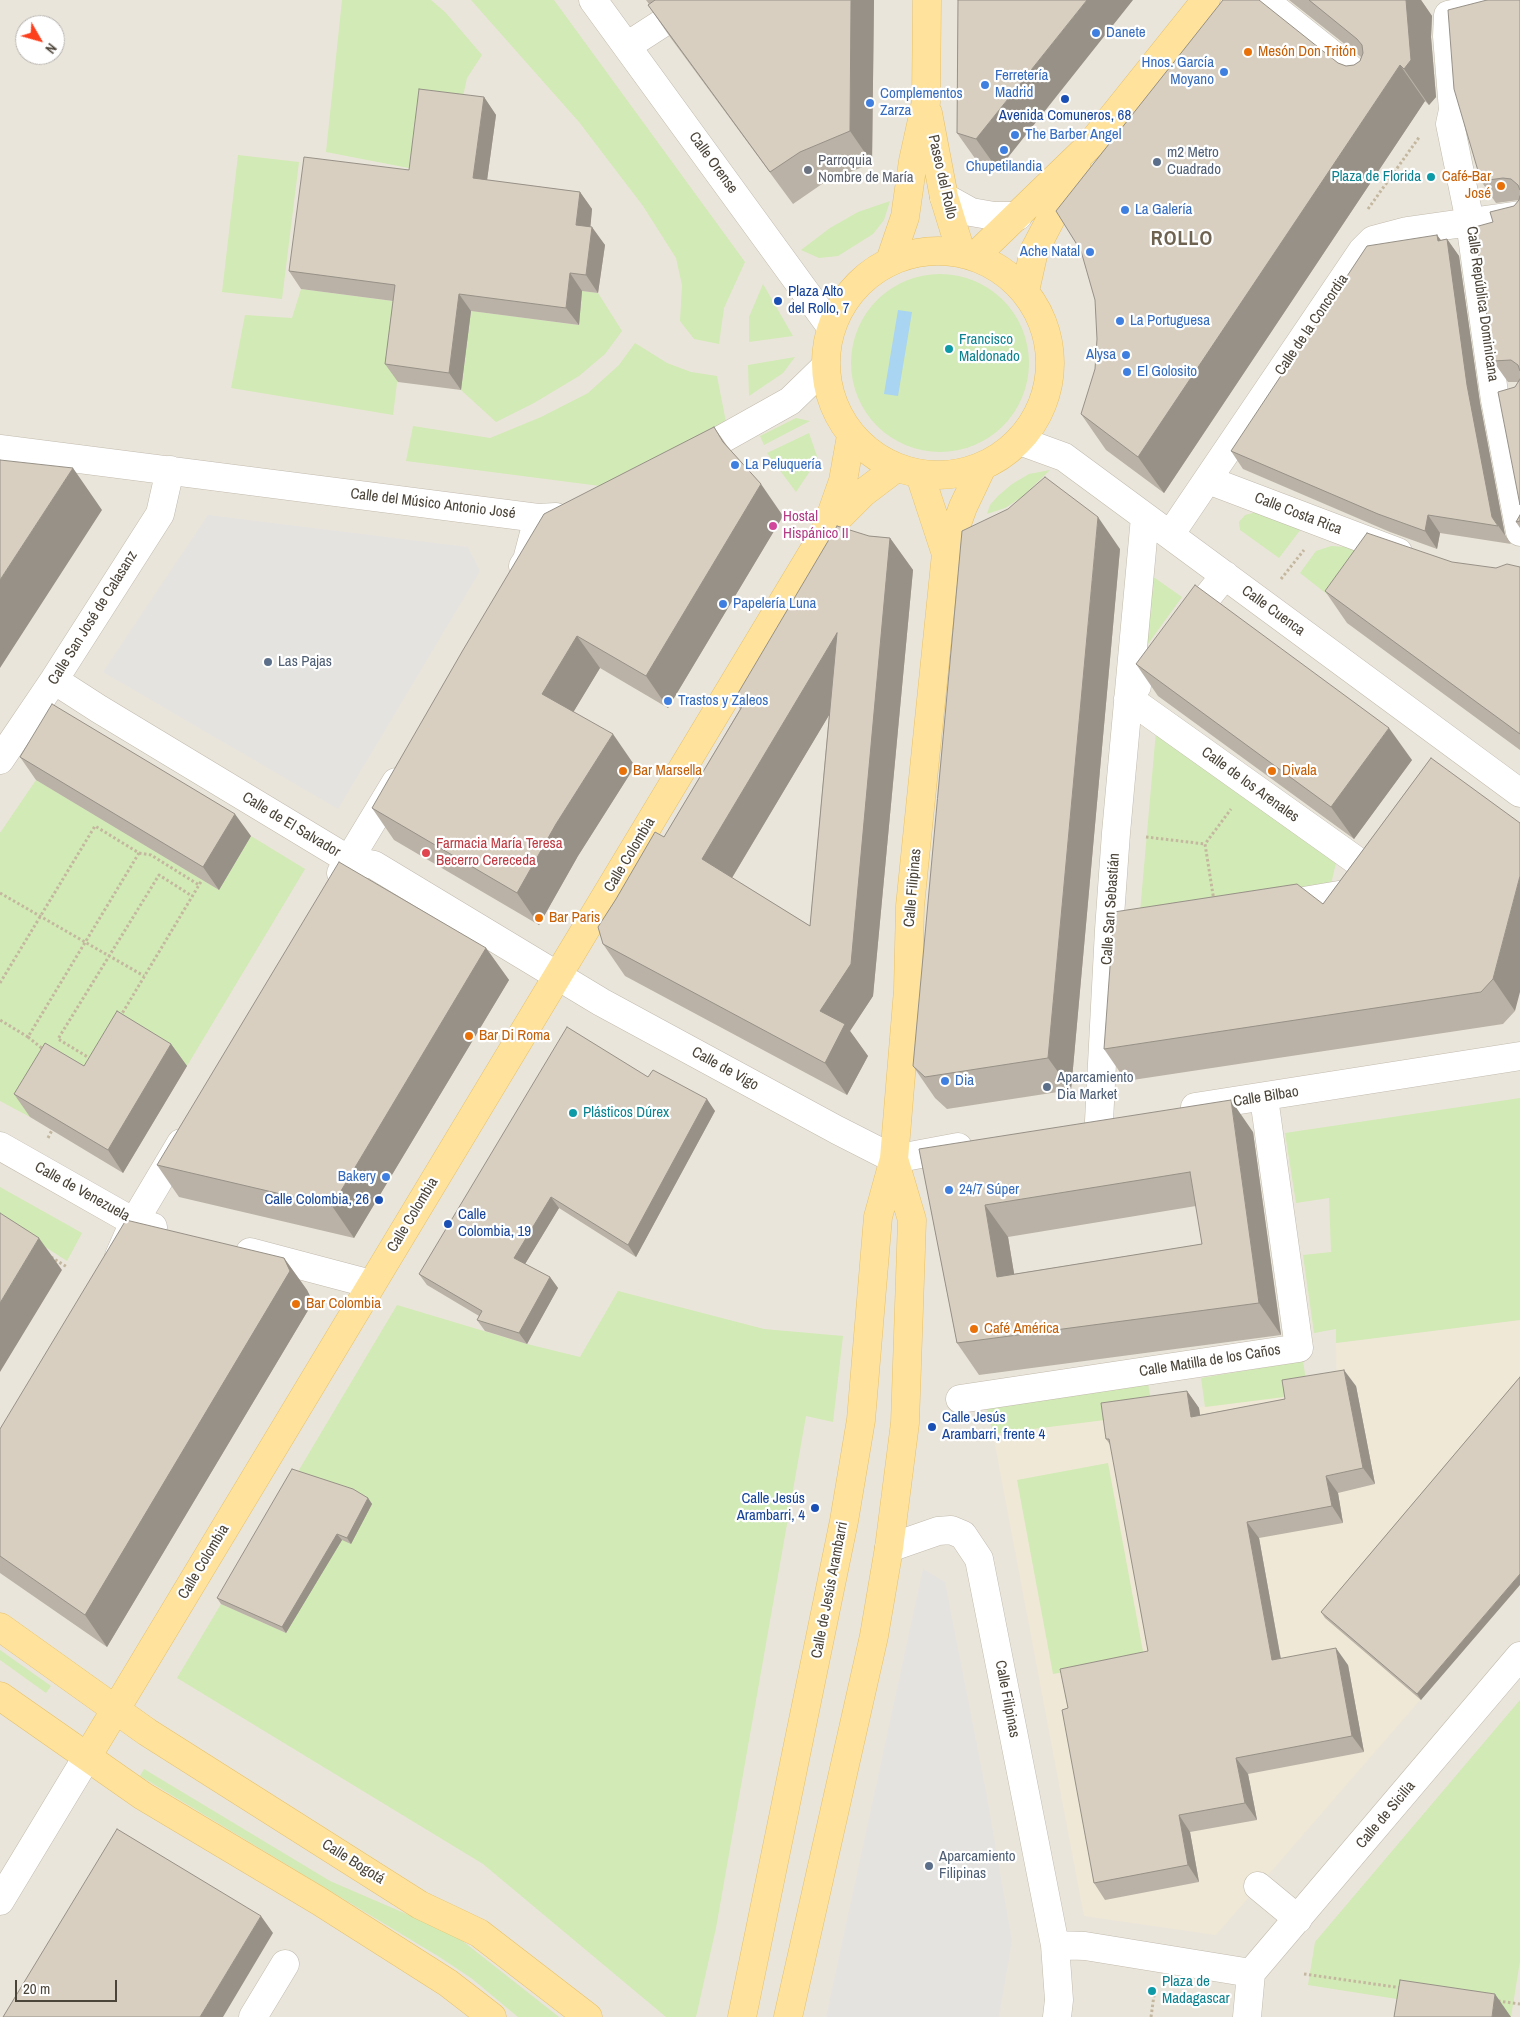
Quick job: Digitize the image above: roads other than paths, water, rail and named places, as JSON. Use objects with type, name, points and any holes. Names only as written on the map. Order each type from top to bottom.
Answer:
[{"type":"main road","name":"Paseo del Rollo","points":[[927,0],[926,102],[944,197],[968,254]]},
{"type":"main road","points":[[968,254],[1018,216],[1090,145],[1206,0]]},
{"type":"main road","name":"Paseo del Rollo","points":[[890,261],[904,217],[913,161],[926,102]]},
{"type":"main road","points":[[1025,291],[1034,251],[1090,145]]},
{"type":"main road","points":[[925,251],[968,254],[1002,270],[1025,291],[1042,319],[1050,350],[1049,383],[1039,414],[1020,441],[982,467],[952,476],[908,472],[872,455],[851,436],[832,404],[825,367],[826,346],[831,327],[844,300],[865,277],[890,261],[925,251]]},
{"type":"main road","name":"Calle Colombia","points":[[87,1757],[827,529],[843,481],[851,436]]},
{"type":"main road","name":"Calle Filipinas","points":[[889,1548],[905,1423],[912,1220],[894,1159],[908,990],[910,906],[946,554],[962,507],[982,467]]},
{"type":"main road","name":"Calle Colombia","points":[[827,529],[863,492],[908,472]]},
{"type":"main road","name":"Calle Filipinas","points":[[908,472],[946,554]]},
{"type":"main road","name":"Calle de Jesús Arambarri","points":[[742,2017],[844,1521],[861,1420],[878,1217],[894,1159]]},
{"type":"main road","points":[[788,2017],[874,1636],[889,1548]]},
{"type":"main road","name":"Calle Bogotá","points":[[0,1628],[116,1708],[147,1732],[420,1904],[479,1933],[588,2017]]},
{"type":"main road","points":[[0,1696],[142,1796],[319,1901],[448,1983],[492,2017]]},
{"type":"street","name":"Calle Orense","points":[[593,0],[831,327]]},
{"type":"street","points":[[627,46],[698,0]]},
{"type":"street","points":[[1264,0],[1373,87]]},
{"type":"street","name":"Calle República Dominicana","points":[[1516,0],[1448,16],[1447,36],[1452,110],[1450,124],[1508,398],[1520,532]]},
{"type":"street","points":[[944,197],[971,212],[994,216],[1018,216]]},
{"type":"street","name":"Calle de la Concordia","points":[[1170,535],[1362,251],[1373,240],[1398,233],[1520,215]]},
{"type":"street","points":[[668,468],[744,428],[790,401],[825,367]]},
{"type":"street","name":"Calle Cuenca","points":[[1020,441],[1064,457],[1225,575],[1454,758],[1520,793]]},
{"type":"street","name":"Calle del Músico Antonio José","points":[[0,449],[538,518],[574,517],[580,513]]},
{"type":"street","name":"Calle San José de Calasanz","points":[[0,760],[54,680],[160,514],[170,470]]},
{"type":"street","name":"Calle Costa Rica","points":[[1208,480],[1424,561]]},
{"type":"street","name":"Calle San Sebastián","points":[[1099,1121],[1116,834],[1145,517]]},
{"type":"street","points":[[509,592],[527,560],[538,518]]},
{"type":"street","points":[[1128,698],[1225,575]]},
{"type":"street","name":"Calle de El Salvador","points":[[54,680],[348,860],[374,865],[558,976]]},
{"type":"street","name":"Calle de los Arenales","points":[[1128,698],[1371,872]]},
{"type":"street","points":[[330,892],[408,762]]},
{"type":"street","points":[[1216,915],[1351,893],[1371,872],[1388,849]]},
{"type":"street","points":[[1109,930],[1138,926]]},
{"type":"street","name":"Calle de Vigo","points":[[558,976],[788,1104],[894,1159]]},
{"type":"street","name":"Calle Bilbao","points":[[1167,1112],[1520,1056]]},
{"type":"street","name":"Calle Matilla de los Caños","points":[[960,1399],[1299,1348],[1264,1098]]},
{"type":"street","points":[[1071,1126],[1128,1117]]},
{"type":"street","points":[[107,1279],[117,1262],[134,1222],[195,1120]]},
{"type":"street","points":[[894,1159],[979,1143]]},
{"type":"street","name":"Calle de Venezuela","points":[[0,1146],[134,1222],[181,1234]]},
{"type":"street","points":[[228,1246],[371,1284]]},
{"type":"street","name":"Calle Filipinas","points":[[889,1548],[938,1531],[951,1530],[963,1536],[979,1559],[1055,1945]]},
{"type":"street","name":"Calle de Sicilia","points":[[1251,1973],[1520,1656]]},
{"type":"street","name":"Calle Colombia","points":[[0,1900],[87,1757]]},
{"type":"street","points":[[1258,1886],[1298,1919]]},
{"type":"street","points":[[1057,2017],[1059,2000],[1055,1945],[1085,1946],[1251,1973],[1247,2017]]},
{"type":"street","points":[[253,2017],[285,1964]]},
{"type":"water","points":[[898,310],[912,312],[898,396],[884,394]]},
{"type":"place","name":"Danete","points":[[1096,33]]},
{"type":"place","name":"Mesón Don Tritón","points":[[1248,52]]},
{"type":"place","name":"Hnos. García Moyano","points":[[1224,72]]},
{"type":"place","name":"Ferretería Madrid","points":[[985,85]]},
{"type":"place","name":"Avenida Comuneros, 68","points":[[1065,99]]},
{"type":"place","name":"Complementos Zarza","points":[[870,103]]},
{"type":"place","name":"The Barber Angel","points":[[1015,135]]},
{"type":"place","name":"Chupetilandia","points":[[1004,150]]},
{"type":"place","name":"m2 Metro Cuadrado","points":[[1157,162]]},
{"type":"place","name":"Parroquia Nombre de María","points":[[808,170]]},
{"type":"place","name":"Plaza de Florida","points":[[1431,177]]},
{"type":"place","name":"Café-Bar José","points":[[1501,186]]},
{"type":"place","name":"La Galería","points":[[1125,210]]},
{"type":"place","name":"Ache Natal","points":[[1090,252]]},
{"type":"place","name":"Plaza Alto del Rollo, 7","points":[[778,301]]},
{"type":"place","name":"La Portuguesa","points":[[1120,321]]},
{"type":"place","name":"Francisco Maldonado","points":[[949,349]]},
{"type":"place","name":"Alysa","points":[[1126,355]]},
{"type":"place","name":"El Golosito","points":[[1127,372]]},
{"type":"place","name":"La Peluquería","points":[[735,465]]},
{"type":"place","name":"Hostal Hispánico II","points":[[773,526]]},
{"type":"place","name":"Papelería Luna","points":[[723,604]]},
{"type":"place","name":"Las Pajas","points":[[268,662]]},
{"type":"place","name":"Trastos y Zaleos","points":[[668,701]]},
{"type":"place","name":"Bar Marsella","points":[[623,771]]},
{"type":"place","name":"Divala","points":[[1272,771]]},
{"type":"place","name":"Farmacia María Teresa Becerro Cereceda","points":[[426,853]]},
{"type":"place","name":"Bar Paris","points":[[539,918]]},
{"type":"place","name":"Bar Di Roma","points":[[469,1036]]},
{"type":"place","name":"Dia","points":[[945,1081]]},
{"type":"place","name":"Aparcamiento Dia Market","points":[[1047,1087]]},
{"type":"place","name":"Plásticos Dúrex","points":[[573,1113]]},
{"type":"place","name":"Bakery","points":[[386,1177]]},
{"type":"place","name":"24/7 Súper","points":[[949,1190]]},
{"type":"place","name":"Calle Colombia, 26","points":[[379,1200]]},
{"type":"place","name":"Calle Colombia, 19","points":[[448,1224]]},
{"type":"place","name":"Bar Colombia","points":[[296,1304]]},
{"type":"place","name":"Café América","points":[[974,1329]]},
{"type":"place","name":"Calle Jesús Arambarri, frente 4","points":[[932,1427]]},
{"type":"place","name":"Calle Jesús Arambarri, 4","points":[[815,1508]]},
{"type":"place","name":"Aparcamiento Filipinas","points":[[929,1866]]},
{"type":"place","name":"Plaza de Madagascar","points":[[1152,1991]]},
{"type":"district","name":"ROLLO","points":[[1182,240]]}]
